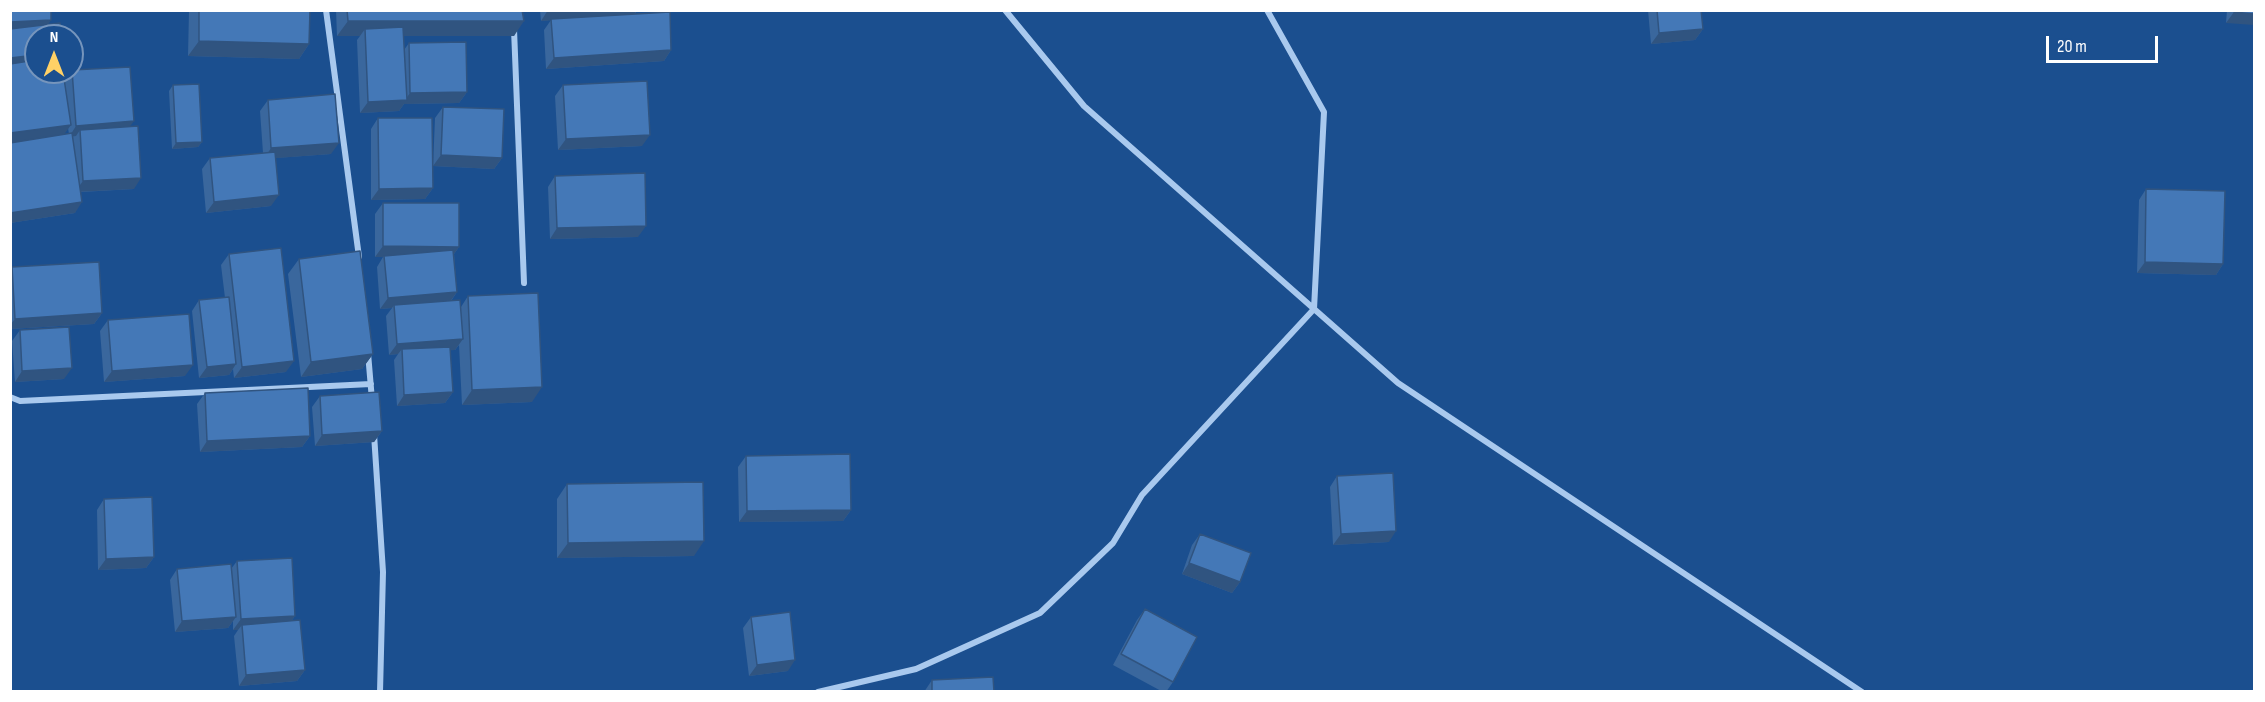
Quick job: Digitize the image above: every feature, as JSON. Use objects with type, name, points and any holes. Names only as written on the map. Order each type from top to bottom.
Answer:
[{"type":"street","points":[[326,10],[361,268]]},
{"type":"street","points":[[1005,10],[1084,106],[1398,382],[1862,692]]},
{"type":"street","points":[[818,692],[916,669],[1040,613],[1113,543],[1142,495],[1314,309],[1324,112],[1267,10]]},
{"type":"street","points":[[513,19],[524,283]]},
{"type":"street","points":[[368,350],[372,408]]},
{"type":"street","points":[[10,397],[20,401],[371,384]]},
{"type":"street","points":[[374,431],[383,572],[380,692]]},
{"type":"building","points":[[10,10],[51,10],[51,20],[10,22]]},
{"type":"building","points":[[199,10],[310,10],[309,44],[199,41]]},
{"type":"building","points":[[347,10],[522,10],[524,21],[348,21]]},
{"type":"building","points":[[1657,10],[1701,10],[1703,29],[1659,33]]},
{"type":"building","points":[[2234,10],[2254,10],[2254,14],[2234,12]]},
{"type":"building","points":[[670,12],[671,50],[554,58],[551,19]]},
{"type":"building","points":[[24,27],[24,56],[10,58],[10,29]]},
{"type":"building","points":[[403,27],[407,100],[368,102],[365,29]]},
{"type":"building","points":[[466,42],[467,92],[410,93],[409,43]]},
{"type":"building","points":[[24,62],[24,84],[65,84],[71,125],[10,133],[10,64]]},
{"type":"building","points":[[130,67],[134,121],[76,126],[73,84],[84,84],[84,69]]},
{"type":"building","points":[[647,81],[650,135],[566,139],[563,85]]},
{"type":"building","points":[[199,84],[202,142],[176,143],[173,85]]},
{"type":"building","points":[[335,94],[339,143],[271,148],[268,100]]},
{"type":"building","points":[[443,107],[504,109],[502,158],[441,155]]},
{"type":"building","points":[[378,118],[432,118],[433,188],[379,189]]},
{"type":"building","points":[[138,126],[141,178],[83,181],[80,130]]},
{"type":"building","points":[[72,133],[82,202],[10,213],[10,143]]},
{"type":"building","points":[[275,152],[279,195],[214,202],[210,158]]},
{"type":"building","points":[[645,173],[646,226],[557,228],[555,176]]},
{"type":"building","points":[[2146,189],[2225,191],[2223,264],[2145,262]]},
{"type":"building","points":[[383,203],[459,203],[459,247],[383,246]]},
{"type":"building","points":[[281,248],[294,361],[242,367],[229,254]]},
{"type":"building","points":[[453,250],[457,292],[388,298],[384,256]]},
{"type":"building","points":[[360,251],[373,354],[311,362],[299,259]]},
{"type":"building","points":[[99,262],[102,313],[15,319],[12,267]]},
{"type":"building","points":[[538,293],[542,387],[472,390],[468,296]]},
{"type":"building","points":[[229,297],[236,364],[207,367],[199,300]]},
{"type":"building","points":[[460,300],[463,339],[397,344],[394,305]]},
{"type":"building","points":[[189,314],[193,365],[112,371],[108,320]]},
{"type":"building","points":[[69,327],[72,368],[22,371],[20,330]]},
{"type":"building","points":[[450,347],[453,392],[404,395],[402,349]]},
{"type":"building","points":[[308,388],[310,436],[207,441],[205,393]]},
{"type":"building","points":[[379,392],[382,431],[322,435],[320,396]]},
{"type":"building","points":[[850,454],[851,510],[747,511],[746,456]]},
{"type":"building","points":[[1393,473],[1396,531],[1341,534],[1337,476]]},
{"type":"building","points":[[703,482],[704,541],[568,543],[567,484]]},
{"type":"building","points":[[152,497],[154,557],[106,559],[104,499]]},
{"type":"building","points":[[1200,534],[1251,553],[1240,582],[1189,563]]},
{"type":"building","points":[[292,558],[295,616],[241,619],[237,561]]},
{"type":"building","points":[[231,564],[236,617],[182,621],[177,569]]},
{"type":"building","points":[[1145,609],[1197,637],[1173,682],[1121,654]]},
{"type":"building","points":[[790,612],[795,660],[757,665],[751,617]]},
{"type":"building","points":[[300,620],[305,670],[246,675],[242,625]]},
{"type":"building","points":[[993,677],[994,692],[932,692],[932,680]]}]
